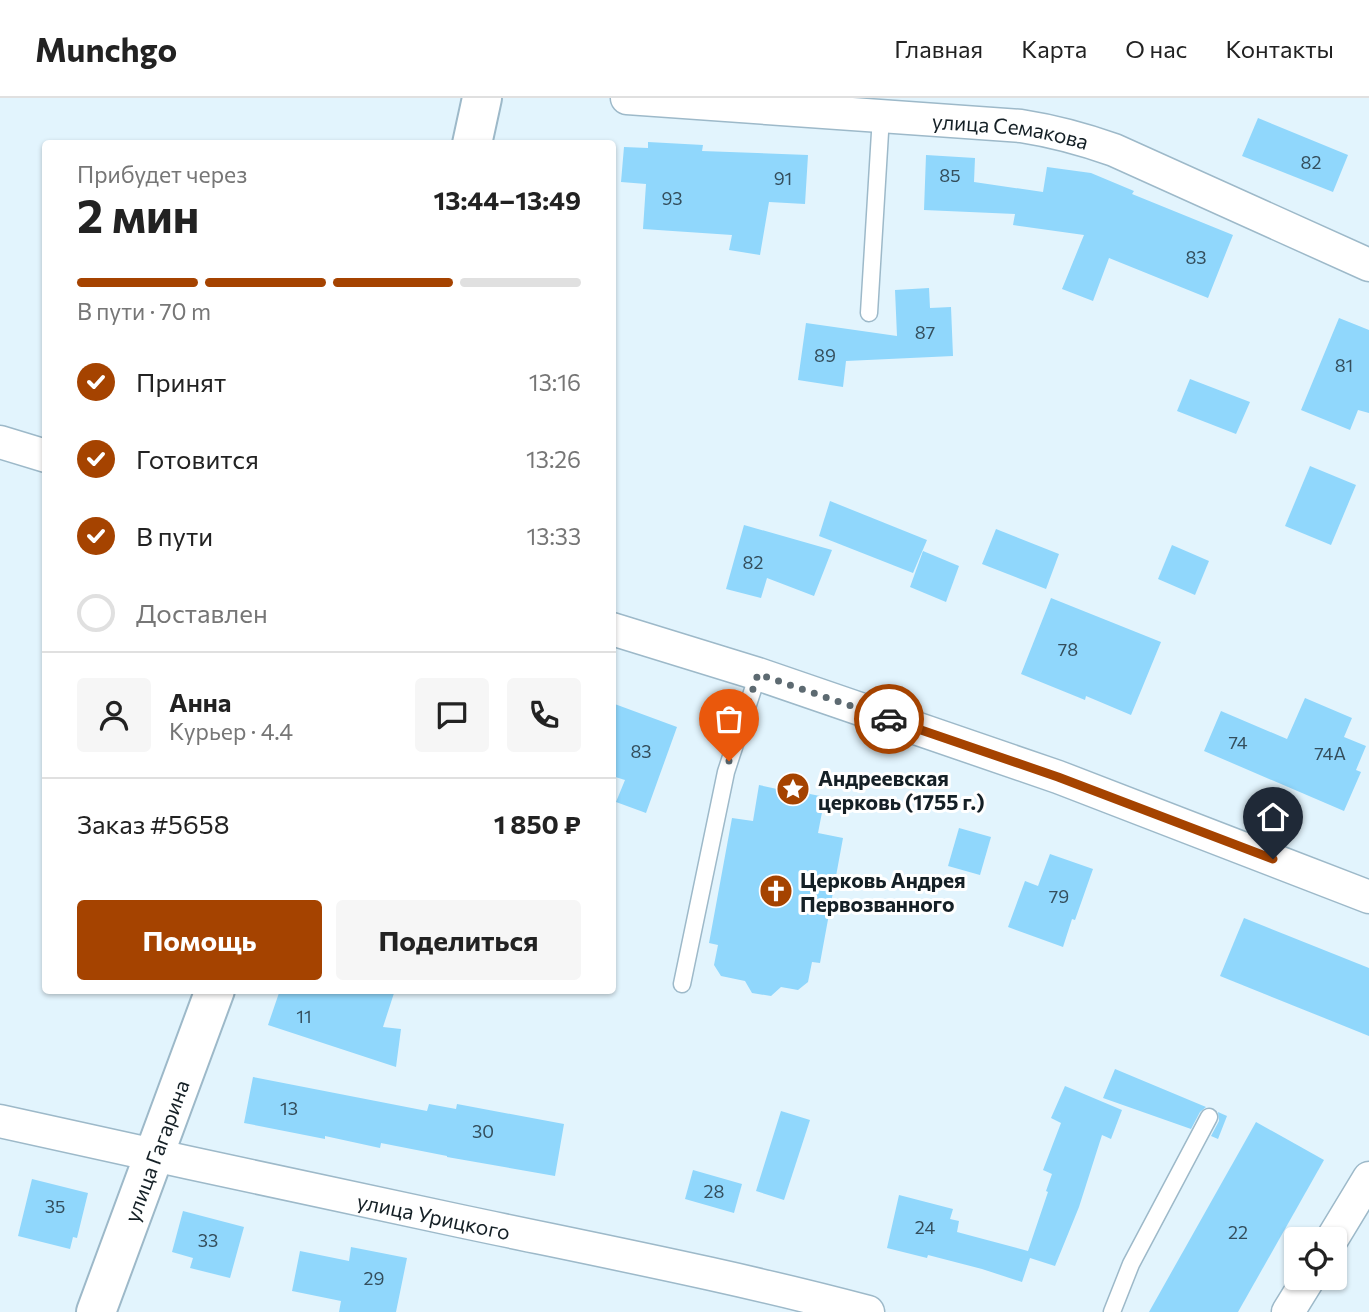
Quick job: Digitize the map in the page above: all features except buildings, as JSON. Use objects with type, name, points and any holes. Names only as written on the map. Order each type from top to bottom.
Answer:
[{"type":"main road","points":[[473,140],[482,98]]},
{"type":"main road","name":"улица Гагарина","points":[[96,1312],[214,994]]},
{"type":"street","name":"улица Семакова","points":[[627,98],[1021,125],[1080,138],[1165,172],[1369,265]]},
{"type":"street","points":[[0,442],[42,455]]},
{"type":"street","points":[[616,630],[758,674],[1058,777],[1369,897]]},
{"type":"street","name":"улица Урицкого","points":[[0,1121],[463,1222],[647,1259],[869,1312]]},
{"type":"street","points":[[1339,1227],[1369,1178]]},
{"type":"street","points":[[1288,1312],[1302,1290]]},
{"type":"lane","points":[[869,313],[881,116]]},
{"type":"lane","points":[[682,984],[726,772],[758,674]]},
{"type":"lane","points":[[1112,1312],[1131,1264],[1209,1117]]},
{"type":"way so far","points":[[729,761],[758,674],[889,719]]},
{"type":"place","name":"Андреевская церковь (1755 г.)","points":[[793,789]]},
{"type":"place","name":"Церковь Андрея Первозванного","points":[[776,891]]},
{"type":"route","points":[[889,719],[1058,777],[1273,859]]}]
